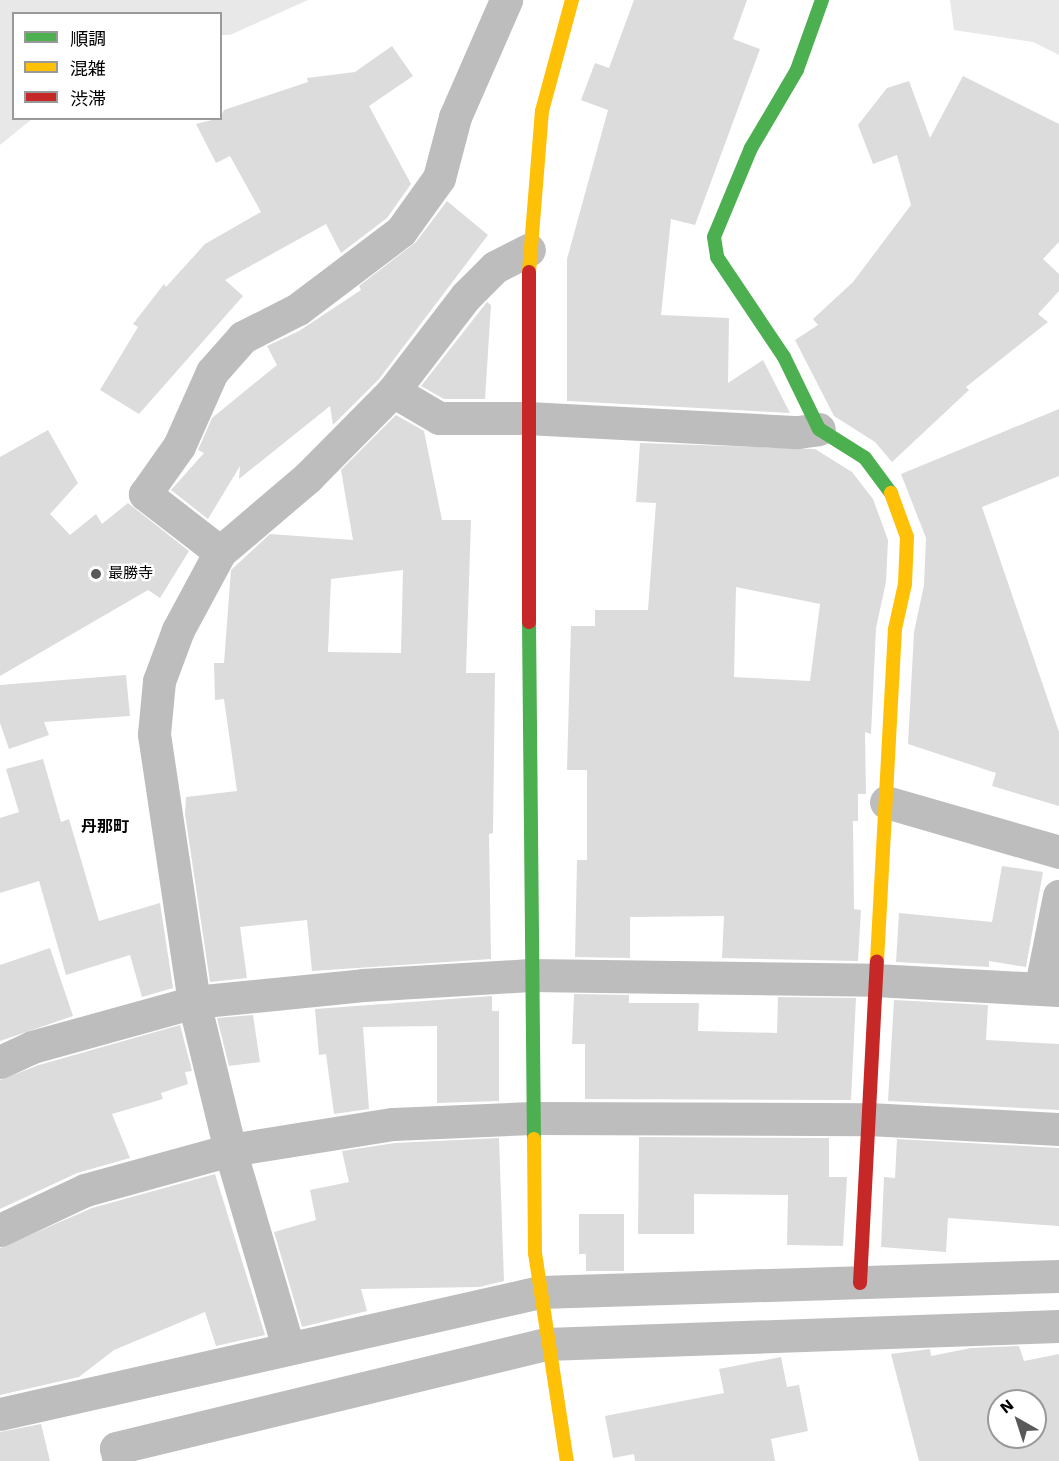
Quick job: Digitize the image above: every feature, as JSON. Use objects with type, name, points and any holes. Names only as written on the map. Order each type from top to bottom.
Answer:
[{"type":"street","points":[[220,552],[145,494],[179,446],[212,372],[243,337],[298,309],[401,231],[439,178],[455,117],[506,0]]},
{"type":"street","points":[[567,1461],[546,1344],[540,1292],[532,1118],[527,418],[529,250],[542,111],[572,0]]},
{"type":"street","points":[[822,0],[797,70],[751,148],[714,237],[717,257],[784,357],[819,429],[864,458],[890,490],[907,537],[906,584],[895,628],[860,1283]]},
{"type":"street","points":[[288,1347],[230,1150],[194,1002],[154,734],[159,681],[178,630],[220,552],[308,477],[393,391],[466,296],[495,267],[529,250]]},
{"type":"street","points":[[393,391],[439,418],[527,418],[798,432],[819,429]]},
{"type":"street","points":[[886,802],[1059,852]]},
{"type":"street","points":[[0,1062],[32,1047],[194,1002],[530,975],[875,980],[1050,988],[1059,896]]},
{"type":"street","points":[[0,1230],[85,1190],[230,1150],[393,1124],[532,1118],[868,1119],[1059,1129]]},
{"type":"street","points":[[0,1414],[288,1347],[540,1292],[1059,1276]]},
{"type":"street","points":[[119,1461],[116,1448],[546,1344],[1059,1326]]},
{"type":"shaded area","points":[[0,0],[308,0],[230,35],[222,35],[222,12],[12,12],[12,120],[31,120],[0,145]]},
{"type":"shaded area","points":[[950,0],[1059,0],[1059,55],[1033,42],[954,30]]},
{"type":"building","points":[[634,0],[747,0],[733,39],[760,49],[695,225],[671,219],[661,315],[729,318],[728,383],[763,360],[790,413],[567,401],[567,259],[608,110],[581,100],[595,63],[609,68]]},
{"type":"building","points":[[392,46],[413,76],[369,106],[411,184],[387,218],[341,253],[326,224],[225,280],[243,296],[139,414],[100,390],[138,327],[133,324],[164,284],[166,287],[205,244],[261,212],[230,156],[216,163],[196,124],[222,120],[224,110],[308,82],[307,78],[355,72]]},
{"type":"building","points":[[963,76],[1059,124],[1059,242],[1043,259],[1059,274],[1059,291],[1038,314],[1048,322],[966,387],[969,390],[892,462],[875,442],[834,416],[795,340],[818,325],[813,319],[853,282],[911,205],[897,155],[873,164],[858,125],[887,88],[909,81],[930,138]]},
{"type":"building","points":[[447,201],[488,235],[379,379],[333,425],[330,406],[239,479],[240,466],[208,519],[171,490],[204,453],[198,450],[212,418],[277,365],[267,346],[299,331],[361,290],[359,286],[416,242]]},
{"type":"building","points":[[487,302],[491,305],[485,399],[444,399],[421,386]]},
{"type":"building","points":[[1059,409],[1059,476],[982,507],[1059,732],[1059,806],[992,786],[996,773],[908,744],[914,632],[924,585],[926,538],[901,474]]},
{"type":"building","points":[[396,415],[424,431],[442,520],[471,520],[466,673],[495,673],[493,833],[489,834],[491,959],[312,971],[307,920],[240,927],[247,978],[210,982],[185,814],[186,797],[237,791],[224,699],[215,700],[214,663],[224,663],[231,570],[270,534],[353,540],[341,470]],"holes":[[[403,570],[401,653],[328,652],[331,579]]]},
{"type":"building","points":[[48,430],[78,483],[50,514],[70,535],[96,514],[102,524],[128,503],[189,551],[160,598],[148,590],[0,676],[0,457]]},
{"type":"building","points":[[640,443],[815,449],[852,472],[873,499],[888,540],[886,582],[876,628],[871,734],[865,732],[866,794],[858,794],[858,821],[853,821],[854,909],[861,910],[858,961],[722,958],[724,916],[630,917],[630,958],[575,957],[577,860],[587,860],[587,770],[567,770],[571,626],[595,626],[595,610],[648,610],[656,503],[636,502]],"holes":[[[736,587],[820,604],[810,681],[734,677]]]},
{"type":"building","points":[[126,675],[130,716],[44,722],[49,735],[9,749],[0,723],[0,685]]},
{"type":"building","points":[[43,759],[61,822],[69,819],[99,921],[160,903],[173,988],[142,997],[130,955],[66,975],[39,881],[0,893],[0,818],[19,812],[6,769]]},
{"type":"building","points":[[1002,866],[1043,872],[1026,967],[989,961],[989,967],[896,962],[899,913],[992,922]]},
{"type":"building","points":[[50,948],[73,1016],[0,1041],[0,965]]},
{"type":"building","points":[[574,994],[629,995],[629,1003],[699,1003],[698,1031],[777,1033],[778,997],[856,998],[851,1100],[585,1099],[585,1044],[572,1044]]},
{"type":"building","points":[[492,996],[492,1011],[499,1011],[499,1101],[437,1103],[437,1026],[363,1027],[369,1109],[334,1114],[326,1054],[319,1055],[315,1009]]},
{"type":"building","points":[[894,1000],[988,1005],[986,1040],[1059,1044],[1059,1110],[888,1101]]},
{"type":"building","points":[[253,1015],[260,1062],[229,1066],[217,1018]]},
{"type":"building","points":[[180,1025],[192,1071],[185,1072],[188,1084],[161,1093],[163,1099],[112,1114],[130,1158],[77,1173],[0,1209],[0,1080],[39,1065]]},
{"type":"building","points":[[639,1137],[829,1138],[829,1177],[847,1177],[843,1246],[787,1245],[788,1195],[694,1194],[694,1234],[638,1234]]},
{"type":"building","points":[[499,1138],[504,1281],[479,1287],[361,1289],[367,1311],[302,1327],[274,1232],[316,1220],[310,1190],[349,1182],[342,1151],[395,1143]]},
{"type":"building","points":[[897,1139],[1059,1148],[1059,1226],[948,1218],[946,1252],[881,1247],[884,1177],[895,1178]]},
{"type":"building","points":[[215,1174],[265,1335],[216,1346],[205,1312],[114,1350],[79,1377],[0,1395],[0,1248],[92,1208]]},
{"type":"building","points":[[579,1214],[624,1214],[624,1271],[586,1271],[586,1254],[579,1254]]},
{"type":"building","points":[[1019,1346],[1024,1361],[1059,1354],[1059,1461],[919,1461],[891,1354],[930,1349],[931,1356],[971,1348]]},
{"type":"building","points":[[781,1357],[787,1387],[799,1385],[808,1431],[771,1439],[775,1461],[635,1461],[634,1454],[613,1458],[605,1416],[724,1393],[719,1369]]},
{"type":"building","points":[[41,1424],[50,1461],[0,1461],[0,1432]]},
{"type":"traffic: fast","points":[[822,0],[797,70],[751,148],[714,237],[717,257],[784,357],[819,429],[865,458],[891,493]]},
{"type":"traffic: fast","points":[[529,622],[534,1139]]},
{"type":"traffic: slow","points":[[529,272],[542,111],[572,0]]},
{"type":"traffic: slow","points":[[877,961],[895,629],[905,584],[907,537],[891,493]]},
{"type":"traffic: slow","points":[[534,1139],[535,1253],[567,1461]]},
{"type":"traffic: jam","points":[[529,272],[529,622]]},
{"type":"traffic: jam","points":[[860,1283],[877,961]]},
{"type":"place","name":"最勝寺","points":[[96,574]]},
{"type":"district","name":"丹那町","points":[[105,827]]}]
